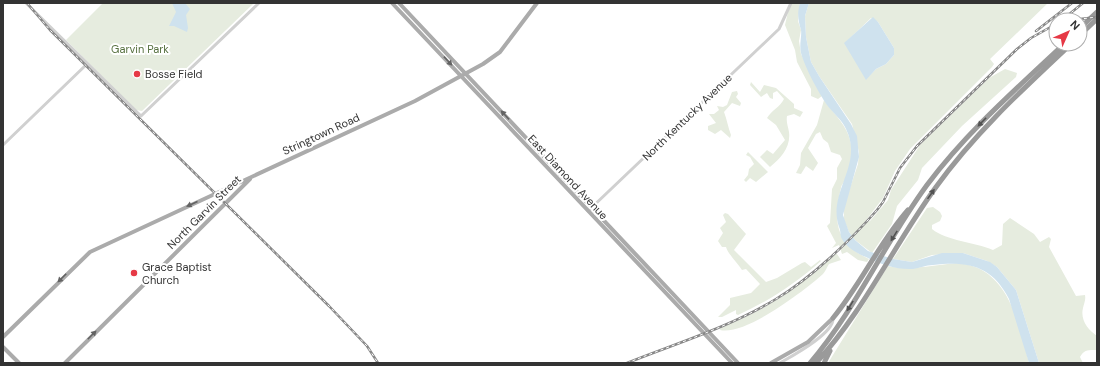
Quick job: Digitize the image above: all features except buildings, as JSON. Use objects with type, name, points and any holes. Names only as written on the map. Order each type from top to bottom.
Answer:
[{"type":"highway","points":[[1088,20],[1097,12]]},
{"type":"highway","points":[[1088,28],[1097,19]]},
{"type":"highway","points":[[833,318],[893,227],[919,197],[946,161],[969,136],[1056,52]]},
{"type":"highway","points":[[824,363],[838,338],[928,197],[969,145],[994,118],[1063,52]]},
{"type":"highway","points":[[810,363],[831,337],[919,197]]},
{"type":"highway","points":[[816,363],[838,338]]},
{"type":"main road","name":"East Diamond Avenue","points":[[392,3],[738,363]]},
{"type":"main road","name":"East Diamond Avenue","points":[[399,3],[732,363]]},
{"type":"main road","name":"Stringtown Road","points":[[3,337],[90,252],[415,101],[466,74],[491,60],[500,52],[537,3]]},
{"type":"main road","name":"North Garvin Street","points":[[65,363],[253,176]]},
{"type":"main road","points":[[771,363],[808,342],[833,318]]},
{"type":"main road","points":[[3,347],[19,363]]},
{"type":"street","points":[[26,3],[141,116],[259,3]]},
{"type":"street","name":"North Kentucky Avenue","points":[[590,209],[772,35],[784,21],[791,3]]},
{"type":"street","points":[[3,145],[87,64]]},
{"type":"street","points":[[780,363],[818,338],[832,324],[833,318]]},
{"type":"green space","name":"Garvin Park","points":[[103,3],[253,4],[142,111],[136,110],[66,40]]},
{"type":"green space","points":[[792,3],[800,3],[798,21],[801,30],[799,41],[801,54],[822,96],[818,99],[811,96],[811,89],[797,62],[795,50],[785,25]]},
{"type":"green space","points":[[809,3],[1048,3],[990,59],[994,64],[992,67],[910,149],[895,171],[883,198],[864,223],[870,221],[888,200],[891,190],[920,145],[989,78],[1005,69],[1017,73],[1016,77],[962,126],[922,168],[918,180],[897,206],[892,224],[872,253],[855,240],[849,232],[844,220],[844,206],[858,164],[859,152],[852,124],[811,62],[806,37],[805,16]],"holes":[[[871,18],[878,22],[894,48],[894,55],[886,64],[876,69],[868,77],[846,42]]]},
{"type":"green space","points":[[751,82],[760,92],[764,85],[776,88],[794,104],[794,108],[803,112],[800,117],[794,114],[787,116],[789,137],[787,147],[778,160],[770,167],[760,157],[767,150],[773,154],[785,140],[776,125],[767,118],[784,99],[777,91],[773,93],[773,99],[770,98],[767,93],[761,97],[750,85]]},
{"type":"green space","points":[[737,91],[738,94],[736,97],[741,103],[740,106],[732,103],[724,112],[731,135],[730,138],[721,130],[715,134],[708,130],[708,126],[716,123],[709,114],[714,114],[719,110],[717,106],[723,107],[727,105],[732,92]]},
{"type":"green space","points":[[824,100],[844,126],[851,144],[850,162],[845,180],[841,187],[837,211],[839,230],[849,246],[869,259],[867,262],[858,260],[847,252],[842,254],[839,245],[832,248],[836,243],[827,226],[830,223],[832,189],[837,179],[837,168],[842,159],[840,155],[831,152],[828,143],[823,139],[820,132],[816,134],[808,148],[818,163],[813,171],[806,166],[801,174],[796,173],[800,165],[801,153],[817,125]]},
{"type":"green space","points":[[748,152],[768,172],[756,182],[750,178],[746,182],[744,180],[748,175],[749,169],[754,164],[750,157],[746,155]]},
{"type":"green space","points":[[933,207],[940,212],[942,216],[940,221],[932,225],[932,229],[953,239],[993,250],[1002,245],[1003,224],[1010,218],[1034,234],[1040,242],[1049,237],[1051,239],[1049,247],[1076,296],[1085,295],[1082,312],[1083,317],[1088,328],[1097,336],[1097,350],[1087,350],[1083,353],[1080,357],[1083,363],[1039,363],[1016,290],[997,267],[987,261],[963,253],[932,255],[912,262],[893,259],[927,208]]},
{"type":"green space","points":[[725,213],[728,214],[746,234],[734,250],[766,282],[777,278],[802,263],[805,262],[811,267],[820,260],[821,261],[802,277],[761,304],[738,315],[736,314],[736,310],[722,317],[718,317],[730,305],[730,298],[751,293],[760,284],[746,269],[742,270],[726,247],[722,247],[718,241],[723,233],[720,228],[726,222],[723,215]]},
{"type":"green space","points":[[834,254],[837,254],[841,260],[829,264],[823,274],[774,311],[744,326],[731,330],[720,330],[721,327],[753,313],[782,296],[808,277]]},
{"type":"green space","points":[[956,263],[973,266],[988,274],[999,285],[1008,298],[1015,314],[1021,330],[1029,363],[828,363],[888,266],[914,268]]},
{"type":"water","points":[[172,3],[185,3],[190,9],[186,15],[188,28],[187,32],[174,26],[169,26],[176,12]]},
{"type":"water","points":[[800,3],[809,3],[805,16],[806,37],[811,62],[851,124],[857,136],[859,157],[843,215],[849,232],[855,240],[868,251],[893,259],[912,262],[942,253],[963,253],[990,262],[997,267],[1016,290],[1039,363],[1029,363],[1009,299],[995,279],[987,273],[978,268],[958,264],[930,265],[913,269],[889,266],[860,254],[850,248],[842,239],[837,214],[841,190],[849,167],[851,155],[850,142],[846,129],[827,105],[812,80],[803,59],[800,50],[801,32],[798,16]]},
{"type":"water","points":[[873,17],[878,22],[894,48],[894,55],[886,64],[876,69],[866,80],[844,43]]},
{"type":"railway","points":[[27,3],[50,30],[329,306],[367,346],[378,363]]},
{"type":"railway","points":[[1036,31],[1072,3]]},
{"type":"railway","points":[[1072,12],[1083,3]]},
{"type":"railway","points":[[1088,18],[1097,17]]},
{"type":"railway","points":[[627,363],[740,318],[776,299],[803,281],[855,234],[877,210],[883,202],[900,168],[917,146],[1017,49],[1031,38],[1048,28]]},
{"type":"place","name":"Bosse Field","points":[[137,74]]},
{"type":"place","name":"Grace Baptist Church","points":[[134,273]]}]
